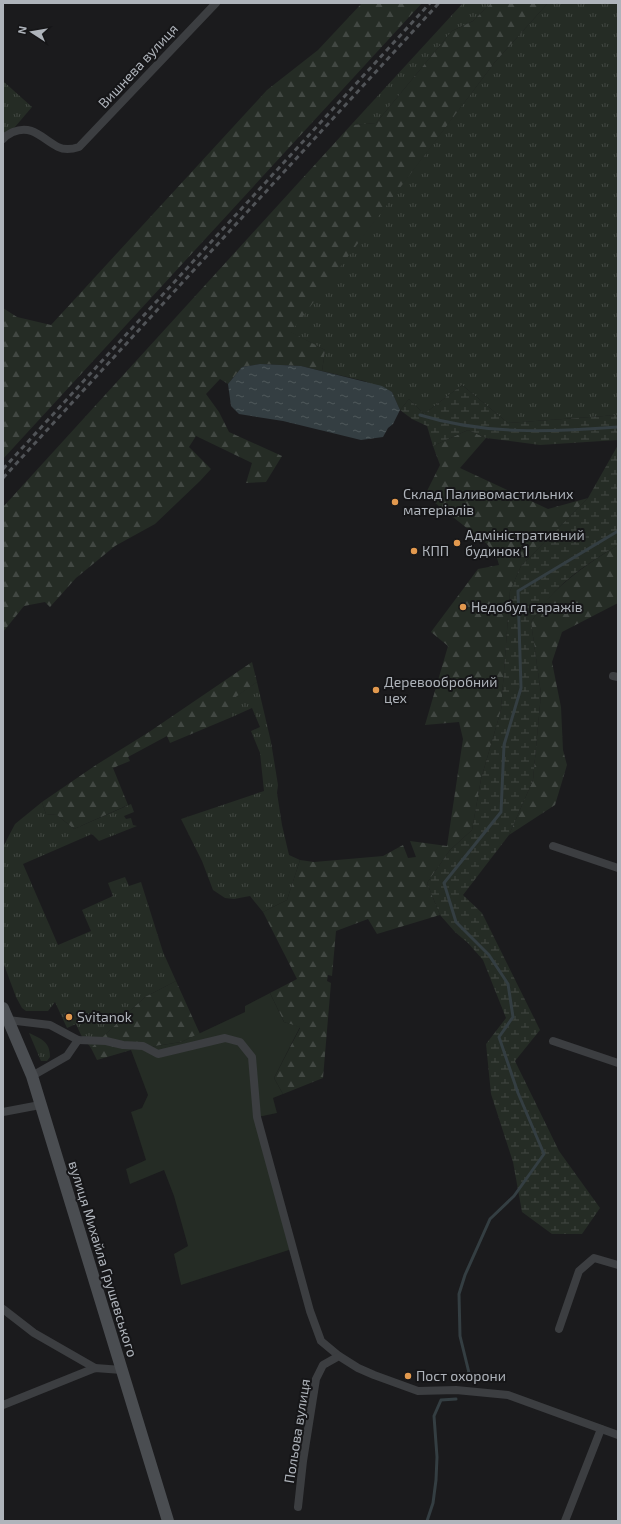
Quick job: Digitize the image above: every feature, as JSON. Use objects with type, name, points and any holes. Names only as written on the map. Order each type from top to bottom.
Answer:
[{"type":"street","name":"Вишнева вулиця","points":[[3,139],[19,130],[32,130],[59,148],[73,149],[79,147],[216,3]]},
{"type":"street","points":[[552,846],[618,868]]},
{"type":"street","name":"вулиця Михайла Грушевського","points":[[3,1008],[32,1076],[168,1521]]},
{"type":"street","points":[[8,1020],[50,1025],[78,1040],[106,1041],[122,1045],[143,1046],[158,1054],[225,1038],[240,1042],[252,1057],[257,1117],[310,1311],[321,1341],[339,1356],[358,1368],[418,1391],[456,1390],[508,1395],[618,1435]]},
{"type":"street","points":[[32,1076],[67,1056],[78,1040]]},
{"type":"street","points":[[552,1041],[618,1063]]},
{"type":"street","points":[[3,1112],[40,1105]]},
{"type":"street","points":[[559,1329],[579,1271],[594,1258],[618,1265]]},
{"type":"street","points":[[3,1309],[34,1333],[95,1368],[122,1370]]},
{"type":"street","name":"Польова вулиця","points":[[298,1507],[303,1461],[316,1379],[323,1366],[339,1356]]},
{"type":"street","points":[[3,1405],[95,1368]]},
{"type":"street","points":[[565,1521],[601,1429]]},
{"type":"green space","points":[[362,3],[422,3],[3,459],[3,308],[17,317],[51,325],[267,90],[318,50]]},
{"type":"green space","points":[[463,3],[491,3],[473,21],[452,31],[376,123],[351,125]]},
{"type":"green space","points":[[491,3],[548,3],[495,62],[291,332],[325,350],[322,371],[301,366],[260,364],[242,367],[228,384],[220,379],[206,394],[219,412],[229,432],[282,456],[266,482],[246,483],[252,463],[196,436],[189,447],[211,469],[200,481],[155,524],[115,546],[76,578],[50,607],[45,602],[24,606],[3,632],[3,507],[351,125],[376,123],[452,31],[473,21]]},
{"type":"green space","points":[[548,3],[618,3],[618,415],[508,423],[462,385],[424,414],[409,399],[400,410],[392,392],[364,381],[322,371],[325,350],[290,332],[495,62]]},
{"type":"green space","points":[[3,81],[32,107],[3,141]]},
{"type":"green space","points":[[462,385],[508,423],[618,415],[618,440],[540,445],[486,438],[468,430],[433,446],[427,426],[412,419],[400,410],[409,399],[424,414]]},
{"type":"green space","points":[[468,430],[486,438],[460,468],[548,509],[588,498],[521,566],[510,591],[501,710],[481,779],[472,830],[450,850],[427,883],[440,915],[377,934],[368,919],[336,931],[332,976],[328,975],[327,981],[331,983],[323,1078],[283,1094],[274,1078],[300,1028],[284,1022],[270,993],[297,979],[263,912],[287,900],[300,860],[314,862],[383,856],[403,845],[408,858],[416,857],[410,841],[447,846],[463,739],[459,722],[425,725],[448,646],[431,632],[478,569],[499,565],[497,558],[487,544],[425,495],[440,465],[433,446]]},
{"type":"green space","points":[[618,445],[618,545],[580,569],[559,587],[531,622],[541,694],[533,780],[509,835],[463,895],[482,913],[540,1030],[515,1061],[559,1151],[600,1208],[582,1234],[552,1234],[522,1212],[513,1162],[491,1094],[486,1044],[506,1018],[483,960],[440,915],[427,883],[450,850],[472,830],[481,779],[501,710],[510,591],[521,566],[588,498]]},
{"type":"green space","points":[[618,545],[618,603],[562,632],[552,662],[561,707],[563,750],[567,765],[555,805],[509,835],[533,780],[541,694],[531,622],[545,602],[562,585],[589,564]]},
{"type":"green space","points":[[252,662],[257,682],[230,701],[232,717],[170,743],[167,736],[128,757],[130,761],[113,768],[128,805],[74,829],[57,815],[46,814],[42,802]]},
{"type":"green space","points":[[257,682],[271,742],[278,785],[277,793],[282,825],[289,855],[300,860],[287,900],[263,912],[250,896],[234,899],[225,898],[213,890],[202,861],[181,819],[264,791],[260,753],[251,731],[260,727],[252,708],[232,717],[229,701]]},
{"type":"green space","points":[[42,802],[46,814],[57,815],[74,829],[131,804],[134,812],[124,816],[126,819],[131,818],[133,825],[137,826],[99,841],[92,834],[23,864],[58,945],[91,931],[82,910],[113,896],[108,883],[125,877],[129,886],[141,882],[163,952],[176,981],[145,997],[91,1048],[81,1035],[76,1024],[67,1028],[55,1002],[48,1011],[26,1011],[22,1008],[16,997],[3,962],[3,847],[15,824]]},
{"type":"green space","points":[[176,981],[200,1034],[181,1042],[131,1050],[97,1060],[91,1048],[145,997]]},
{"type":"green space","points":[[270,993],[284,1022],[300,1027],[274,1078],[283,1094],[273,1098],[277,1113],[258,1117],[292,1249],[181,1285],[174,1254],[188,1246],[174,1196],[164,1170],[130,1184],[126,1169],[146,1160],[131,1112],[142,1108],[148,1095],[131,1050],[181,1042],[245,1012],[245,1006]]},
{"type":"green space","points":[[29,1033],[47,1044],[50,1057],[47,1061],[41,1061]]},
{"type":"water","points":[[260,364],[301,366],[382,386],[392,392],[400,410],[393,424],[388,428],[383,437],[361,440],[283,421],[239,414],[231,406],[228,384],[242,367]]},
{"type":"waterway","points":[[420,415],[469,426],[494,429],[544,431],[618,427]]},
{"type":"waterway","points":[[471,1381],[460,1336],[459,1294],[465,1275],[490,1219],[514,1196],[544,1154],[518,1093],[499,1037],[513,1017],[508,984],[489,955],[456,922],[444,883],[501,812],[504,745],[521,688],[518,591],[618,531]]},
{"type":"waterway","points":[[427,1521],[433,1503],[436,1480],[437,1457],[434,1416],[441,1400],[456,1399]]},
{"type":"railway","points":[[3,469],[430,3]]},
{"type":"railway","points":[[3,478],[439,3]]},
{"type":"place","name":"Склад Паливомастильних матеріалів","points":[[395,502]]},
{"type":"place","name":"Адміністративний будинок 1","points":[[457,543]]},
{"type":"place","name":"КПП","points":[[414,551]]},
{"type":"place","name":"Недобуд гаражів","points":[[463,607]]},
{"type":"place","name":"Деревообробний цех","points":[[376,690]]},
{"type":"place","name":"Svitanok","points":[[69,1017]]},
{"type":"place","name":"Пост охорони","points":[[408,1376]]}]
